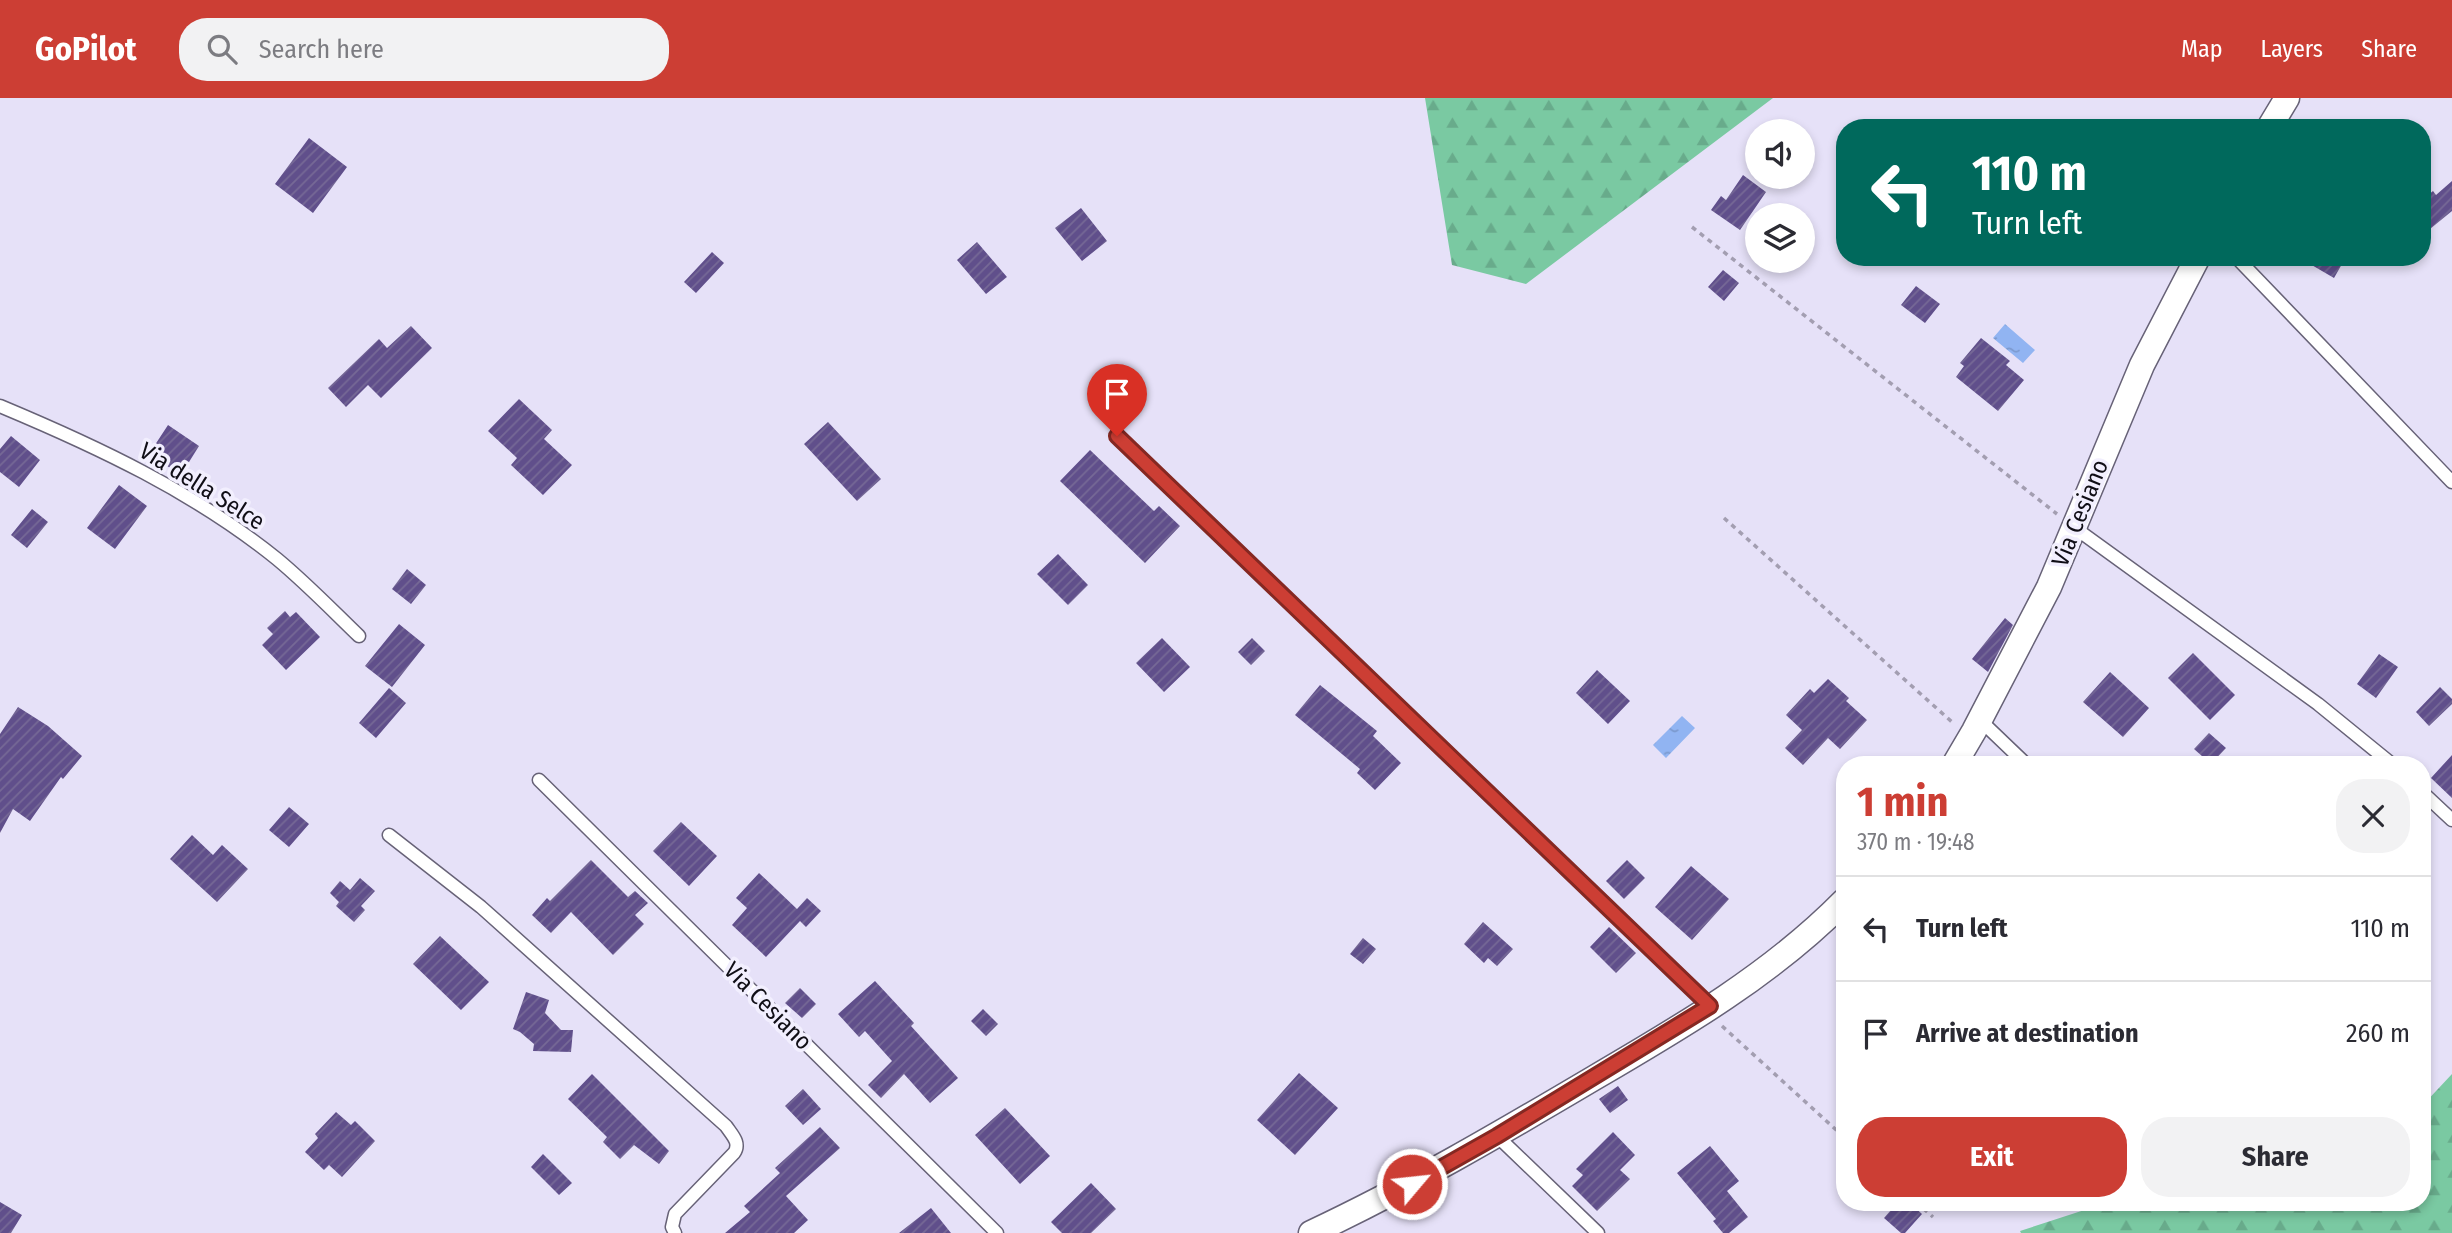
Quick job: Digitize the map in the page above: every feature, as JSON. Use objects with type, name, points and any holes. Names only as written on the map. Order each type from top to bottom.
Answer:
[{"type":"street","points":[[2274,119],[2287,98]]},
{"type":"street","name":"Via Cesiano","points":[[1959,756],[2045,595],[2142,365],[2193,266]]},
{"type":"street","points":[[1311,1233],[1412,1184],[1497,1136],[1708,1008],[1797,946],[1836,909]]},
{"type":"lane","points":[[2245,266],[2452,482]]},
{"type":"lane","name":"Via della Selce","points":[[0,406],[126,462],[196,503],[276,558],[359,636]]},
{"type":"lane","points":[[1117,436],[1708,1008]]},
{"type":"lane","points":[[2075,528],[2327,711],[2382,756]]},
{"type":"lane","points":[[1975,729],[2014,756]]},
{"type":"lane","name":"Via Cesiano","points":[[539,780],[997,1233]]},
{"type":"lane","points":[[2431,800],[2452,820]]},
{"type":"lane","points":[[389,835],[481,907],[735,1138],[737,1144],[734,1153],[676,1214],[672,1227],[675,1233]]},
{"type":"lane","points":[[1497,1136],[1598,1233]]},
{"type":"path","points":[[1692,227],[2075,528]]},
{"type":"path","points":[[1724,518],[1975,729]]},
{"type":"path","points":[[1708,1008],[1836,1129]]},
{"type":"path","points":[[1926,1211],[1933,1217]]},
{"type":"green space","points":[[1425,98],[1773,98],[1526,284],[1452,265]]},
{"type":"green space","points":[[2452,1074],[2452,1233],[2020,1231],[2081,1211],[2431,1211],[2431,1096]]},
{"type":"water","points":[[2005,324],[2035,350],[2023,363],[1993,338]]},
{"type":"water","points":[[1682,716],[1695,728],[1666,758],[1653,745]]},
{"type":"building","points":[[309,138],[347,167],[313,213],[275,184]]},
{"type":"building","points":[[1743,175],[1745,189],[1762,189],[1766,192],[1758,203],[1745,203],[1745,223],[1740,230],[1711,210],[1721,196],[1726,200]]},
{"type":"building","points":[[2452,181],[2452,211],[2431,228],[2431,193],[2433,191],[2436,195]]},
{"type":"building","points":[[1081,208],[1107,241],[1082,261],[1055,228]]},
{"type":"building","points":[[977,242],[1007,277],[986,294],[957,260]]},
{"type":"building","points":[[712,252],[724,263],[696,293],[684,282]]},
{"type":"building","points":[[2313,266],[2341,266],[2334,278]]},
{"type":"building","points":[[1723,270],[1739,283],[1724,301],[1708,287]]},
{"type":"building","points":[[1916,286],[1940,304],[1925,323],[1901,305]]},
{"type":"building","points":[[411,326],[432,348],[381,398],[368,385],[346,407],[328,388],[379,339],[387,348]]},
{"type":"building","points":[[1981,338],[2010,361],[2006,365],[2024,380],[1998,411],[1956,377],[1964,366],[1960,363]]},
{"type":"building","points":[[519,399],[552,430],[544,439],[572,465],[543,495],[511,465],[517,458],[488,431]]},
{"type":"building","points":[[828,422],[881,479],[857,501],[804,444]]},
{"type":"building","points":[[168,425],[199,446],[184,470],[179,468],[177,472],[157,460],[159,457],[151,451]]},
{"type":"building","points":[[11,436],[40,460],[19,487],[0,472],[0,449]]},
{"type":"building","points":[[1090,450],[1154,511],[1159,506],[1180,526],[1145,563],[1060,481]]},
{"type":"building","points":[[119,485],[147,506],[115,549],[87,528]]},
{"type":"building","points":[[32,509],[48,522],[27,548],[11,535]]},
{"type":"building","points":[[1058,554],[1088,585],[1068,605],[1037,574]]},
{"type":"building","points":[[407,569],[426,585],[411,604],[392,589]]},
{"type":"building","points":[[285,611],[290,617],[296,612],[320,637],[286,670],[262,645],[273,634],[267,628]]},
{"type":"building","points":[[2005,618],[2013,625],[1988,672],[1972,659]]},
{"type":"building","points":[[399,624],[425,645],[392,687],[365,666]]},
{"type":"building","points":[[1162,638],[1190,667],[1164,692],[1136,663]]},
{"type":"building","points":[[1252,638],[1265,651],[1251,665],[1238,652]]},
{"type":"building","points":[[2193,653],[2235,695],[2210,720],[2168,678]]},
{"type":"building","points":[[2379,654],[2398,667],[2376,698],[2357,684]]},
{"type":"building","points":[[1597,670],[1630,701],[1608,724],[1576,693]]},
{"type":"building","points":[[2110,672],[2149,708],[2123,737],[2083,702]]},
{"type":"building","points":[[1828,679],[1849,698],[1846,701],[1867,720],[1840,749],[1828,738],[1803,765],[1785,748],[1802,730],[1786,715],[1810,689],[1814,693]]},
{"type":"building","points":[[1320,685],[1377,731],[1373,736],[1401,763],[1375,790],[1357,773],[1360,769],[1295,715]]},
{"type":"building","points":[[2440,687],[2452,699],[2452,704],[2429,726],[2416,712]]},
{"type":"building","points":[[389,688],[406,703],[376,738],[359,723]]},
{"type":"building","points":[[18,707],[48,726],[82,756],[63,779],[61,777],[30,821],[13,809],[0,833],[0,734]]},
{"type":"building","points":[[2209,733],[2226,748],[2218,756],[2202,756],[2194,749]]},
{"type":"building","points":[[2452,755],[2452,798],[2431,778]]},
{"type":"building","points":[[289,807],[309,824],[289,847],[269,830]]},
{"type":"building","points":[[681,822],[717,856],[689,886],[653,851]]},
{"type":"building","points":[[192,835],[213,855],[222,845],[248,869],[217,902],[170,859]]},
{"type":"building","points":[[591,860],[628,897],[635,891],[648,903],[635,915],[644,924],[613,955],[571,912],[551,933],[532,915],[547,898],[550,901]]},
{"type":"building","points":[[1627,860],[1645,878],[1624,899],[1606,881]]},
{"type":"building","points":[[1691,866],[1729,899],[1692,940],[1655,907]]},
{"type":"building","points":[[759,873],[797,909],[807,898],[821,911],[806,927],[800,921],[766,957],[732,925],[747,908],[736,898]]},
{"type":"building","points":[[360,878],[375,891],[361,906],[365,910],[354,922],[336,906],[339,902],[330,893],[340,881],[350,890]]},
{"type":"building","points":[[1483,922],[1513,949],[1497,966],[1488,958],[1484,963],[1464,944]]},
{"type":"building","points":[[1609,927],[1636,953],[1616,973],[1590,947]]},
{"type":"building","points":[[440,936],[489,982],[461,1010],[413,964]]},
{"type":"building","points":[[1363,938],[1376,949],[1363,964],[1350,954]]},
{"type":"building","points":[[875,981],[914,1023],[911,1026],[958,1078],[930,1103],[904,1074],[881,1098],[868,1085],[892,1061],[865,1031],[859,1037],[838,1014]]},
{"type":"building","points":[[800,988],[816,1004],[802,1018],[785,1003]]},
{"type":"building","points":[[526,992],[549,1000],[545,1013],[561,1030],[573,1030],[571,1052],[533,1051],[534,1044],[513,1029]]},
{"type":"building","points":[[983,1009],[998,1024],[986,1036],[971,1021]]},
{"type":"building","points":[[1299,1073],[1338,1108],[1295,1155],[1257,1120]]},
{"type":"building","points":[[592,1074],[669,1151],[659,1164],[634,1145],[620,1159],[603,1142],[607,1137],[568,1099]]},
{"type":"building","points":[[1618,1086],[1628,1100],[1610,1113],[1599,1099]]},
{"type":"building","points":[[803,1089],[821,1109],[803,1125],[785,1106]]},
{"type":"building","points":[[1005,1108],[1050,1156],[1020,1184],[975,1135]]},
{"type":"building","points":[[336,1112],[351,1125],[355,1121],[375,1141],[342,1177],[329,1165],[324,1170],[305,1152],[318,1138],[315,1134]]},
{"type":"building","points":[[820,1127],[840,1148],[786,1196],[808,1220],[794,1233],[725,1233],[750,1212],[744,1206],[780,1173],[775,1168]]},
{"type":"building","points":[[1613,1132],[1635,1155],[1620,1170],[1630,1179],[1597,1211],[1572,1186],[1583,1175],[1576,1169]]},
{"type":"building","points":[[1710,1146],[1739,1181],[1727,1191],[1748,1217],[1729,1233],[1723,1233],[1713,1221],[1716,1219],[1677,1173]]},
{"type":"building","points":[[543,1154],[572,1183],[559,1195],[531,1167]]},
{"type":"building","points":[[1091,1183],[1116,1209],[1091,1233],[1062,1233],[1051,1222]]},
{"type":"building","points":[[0,1202],[22,1215],[11,1233],[0,1233]]},
{"type":"building","points":[[931,1208],[951,1233],[899,1233]]},
{"type":"building","points":[[1890,1211],[1919,1211],[1922,1214],[1905,1233],[1901,1233],[1884,1218]]},
{"type":"route","points":[[1117,436],[1710,1006],[1672,1032],[1459,1159],[1412,1184]]}]
